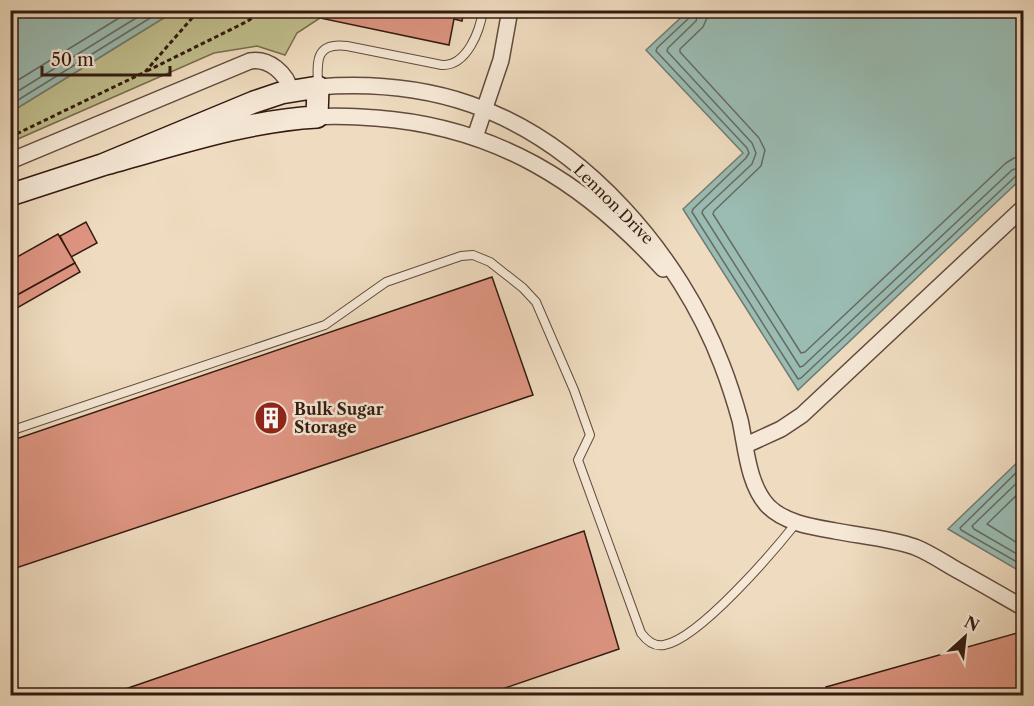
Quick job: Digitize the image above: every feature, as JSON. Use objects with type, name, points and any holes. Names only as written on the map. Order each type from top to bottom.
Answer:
[{"type":"street","points":[[475,137],[501,60],[510,10]]},
{"type":"street","points":[[10,161],[250,61],[264,62],[278,69],[287,80],[291,92],[289,106],[280,120]]},
{"type":"street","name":"Lennon Drive","points":[[102,165],[254,102],[318,87],[357,85],[392,87],[425,92],[485,110],[554,148],[602,187],[628,213],[667,260],[699,313],[711,338],[735,405],[755,484],[761,496],[775,512],[797,522],[916,548],[1023,608]]},
{"type":"street","points":[[317,117],[318,87]]},
{"type":"street","name":"Lennon Drive","points":[[10,195],[102,165],[212,135],[280,120],[341,116],[401,120],[475,137],[547,171],[582,193],[617,222],[667,274],[695,311],[711,338]]},
{"type":"street","points":[[746,445],[781,429],[802,415],[1023,207]]},
{"type":"lane","points":[[318,87],[317,66],[320,55],[325,48],[334,45],[442,65],[456,63],[468,50],[480,24],[483,10]]},
{"type":"lane","points":[[10,431],[325,325],[392,279],[461,256],[473,255],[490,262],[524,288],[536,302],[590,435],[578,460],[641,633],[646,640],[655,645],[667,644],[699,624],[719,608],[764,563],[797,522]]},
{"type":"path","points":[[145,72],[199,10]]},
{"type":"path","points":[[10,137],[246,22],[265,10]]},
{"type":"shaded area","points":[[306,10],[321,14],[320,18],[297,33],[285,55],[257,46],[214,53],[11,142],[11,112],[175,11]]},
{"type":"water","points":[[11,10],[175,10],[175,11],[11,112]]},
{"type":"water","points":[[688,11],[1023,11],[1023,177],[798,390],[683,209],[743,153],[646,50]]},
{"type":"water","points":[[1023,457],[1023,573],[948,529]]},
{"type":"building","points":[[306,10],[464,10],[462,21],[454,19],[449,45],[320,18],[321,14]]},
{"type":"building","points":[[86,222],[97,243],[71,257],[60,236]]},
{"type":"building","points":[[58,234],[75,263],[10,299],[10,261]]},
{"type":"building","points":[[75,263],[80,272],[10,312],[10,299]]},
{"type":"building","name":"Bulk Sugar Storage","points":[[492,277],[533,395],[10,570],[10,441]]},
{"type":"building","points":[[584,531],[619,649],[482,696],[105,696]]},
{"type":"building","points":[[1024,631],[1024,696],[831,696],[826,687]]},
{"type":"place","name":"Bulk Sugar Storage","points":[[271,418]]}]
